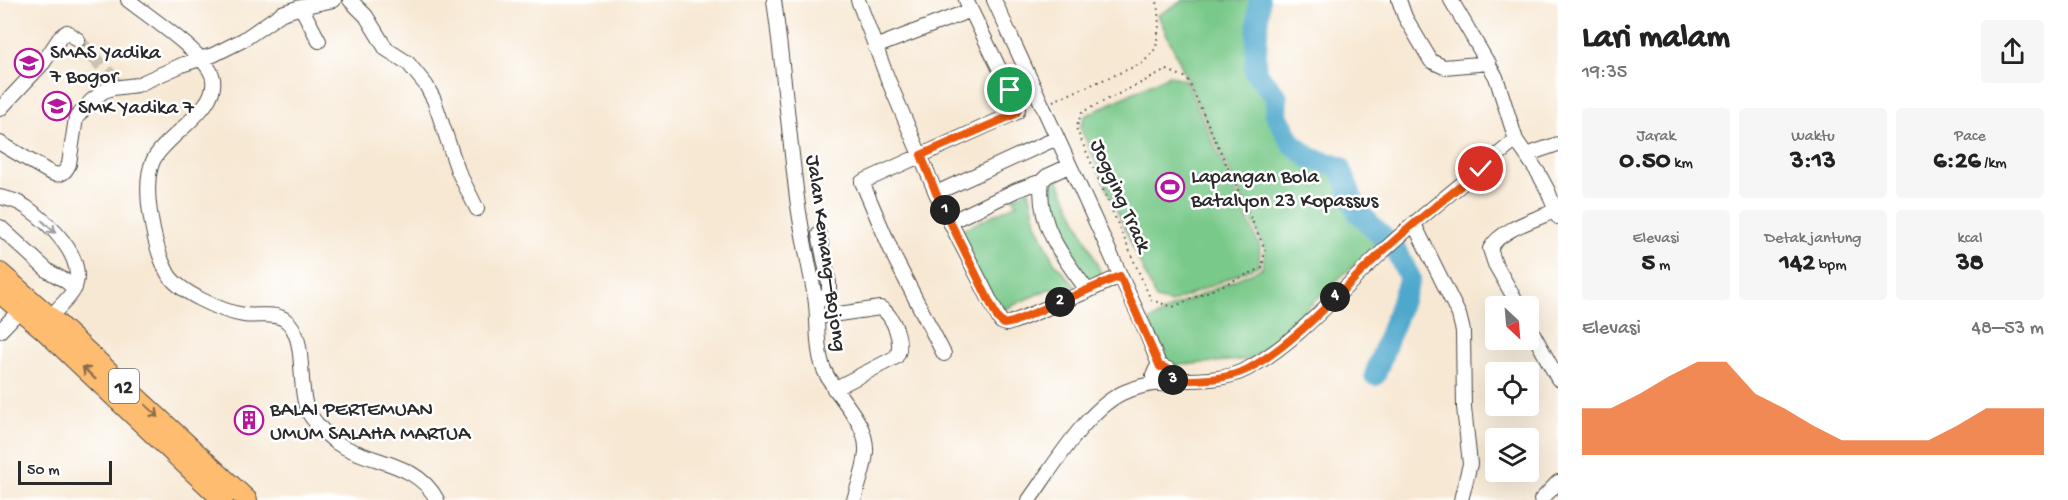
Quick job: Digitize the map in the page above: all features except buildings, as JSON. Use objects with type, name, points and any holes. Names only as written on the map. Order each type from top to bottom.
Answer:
[{"type":"highway","name":"12","points":[[0,273],[223,500]]},
{"type":"highway","name":"12","points":[[0,294],[20,310],[47,323],[247,500]]},
{"type":"street","points":[[128,0],[202,59],[212,75],[211,93],[184,129],[157,154],[150,170],[150,216],[166,271],[181,287],[217,306],[245,315],[272,315],[286,320],[298,343],[304,401],[307,411],[316,423],[331,438],[347,448],[403,468],[428,486],[437,500]]},
{"type":"street","points":[[0,143],[49,172],[60,174],[69,164],[75,122],[79,114],[105,91],[137,85],[243,40],[277,16],[301,7],[334,0]]},
{"type":"street","points":[[350,0],[366,16],[386,49],[408,63],[426,85],[458,171],[477,209]]},
{"type":"street","name":"Jalan Kemang–Bojong","points":[[774,0],[797,200],[816,300],[819,350],[824,371],[856,419],[866,443],[866,457],[854,500]]},
{"type":"street","points":[[994,0],[1160,367]]},
{"type":"street","points":[[1399,0],[1405,17],[1431,62],[1444,67],[1489,63]]},
{"type":"street","points":[[1451,0],[1496,77],[1515,140],[1548,191],[1557,214],[1508,232],[1499,238],[1490,249],[1494,264],[1513,296]]},
{"type":"street","points":[[863,2],[874,47],[936,193],[1001,322],[1007,324],[1013,322],[1120,276]]},
{"type":"street","points":[[874,47],[968,5],[1018,109],[1013,115],[862,182],[895,259],[944,354]]},
{"type":"street","points":[[301,7],[319,41]]},
{"type":"street","points":[[0,109],[43,63],[61,36],[67,32],[78,40]]},
{"type":"street","points":[[936,193],[1057,138]]},
{"type":"street","points":[[1029,500],[1072,440],[1099,410],[1124,392],[1156,383],[1162,385],[1171,380],[1209,380],[1247,369],[1288,340],[1397,238],[1515,140]]},
{"type":"street","points":[[1526,155],[1558,144]]},
{"type":"street","points":[[950,222],[1070,166]]},
{"type":"street","points":[[1042,181],[1041,192],[1049,230],[1061,255],[1088,291]]},
{"type":"street","points":[[0,197],[26,207],[64,241],[75,261],[76,271],[47,323]]},
{"type":"street","points":[[0,219],[11,224],[54,265],[69,284]]},
{"type":"street","points":[[1414,224],[1460,315],[1463,331],[1464,407],[1470,465],[1461,500]]},
{"type":"street","points":[[0,226],[48,271],[69,284]]},
{"type":"street","points":[[816,300],[824,299],[829,288],[819,234]]},
{"type":"street","points":[[818,317],[884,309],[889,315],[899,340],[899,352],[896,357],[834,389]]},
{"type":"street","points":[[0,331],[20,310]]},
{"type":"street","points":[[1539,344],[1558,379]]},
{"type":"street","points":[[1160,367],[1170,370],[1171,380]]},
{"type":"street","points":[[1156,383],[1154,372],[1160,367]]},
{"type":"street","points":[[1541,500],[1558,482]]},
{"type":"path","points":[[1042,105],[1143,63],[1156,48],[1159,26],[1156,0]]},
{"type":"path","name":"Jogging Track","points":[[1167,70],[1187,78],[1265,249],[1262,268],[1173,307],[1151,300],[1076,128],[1082,112],[1167,70]]},
{"type":"green space","points":[[1184,0],[1252,0],[1247,76],[1270,101],[1268,120],[1287,149],[1304,164],[1336,171],[1347,203],[1380,241],[1251,359],[1169,366],[1146,323],[1173,307],[1262,268],[1265,249],[1158,15]]},
{"type":"green space","name":"Lapangan Bola Batalyon 23 Kopassus","points":[[1169,75],[1185,80],[1260,247],[1259,265],[1171,303],[1156,299],[1080,127],[1085,116]]},
{"type":"green space","points":[[1057,177],[1102,275],[1084,282],[1060,255],[1039,186]]},
{"type":"green space","points":[[1029,190],[1036,223],[1054,262],[1076,287],[1059,295],[1051,288],[992,315],[955,233],[1017,204],[1013,197]]},
{"type":"waterway","points":[[1259,0],[1255,72],[1277,97],[1276,114],[1292,143],[1310,158],[1340,167],[1357,211],[1395,249],[1410,278],[1375,375]]},
{"type":"tunnel","points":[[78,40],[111,76],[118,88]]},
{"type":"place","name":"SMAS Yadika 7 Bogor","points":[[29,63]]},
{"type":"place","name":"SMK Yadika 7","points":[[57,106]]},
{"type":"place","name":"Lapangan Bola Batalyon 23 Kopassus","points":[[1170,187]]},
{"type":"place","name":"BALAI PERTEMUAN UMUM SALAHA MARTUA","points":[[249,420]]},
{"type":"route","points":[[1010,90],[1018,107],[1017,112],[1013,115],[921,155],[936,193],[998,319],[1004,324],[1013,322],[1120,276],[1160,367],[1170,370],[1171,380],[1209,380],[1225,377],[1247,369],[1273,353],[1320,312],[1397,238],[1481,169]]}]
